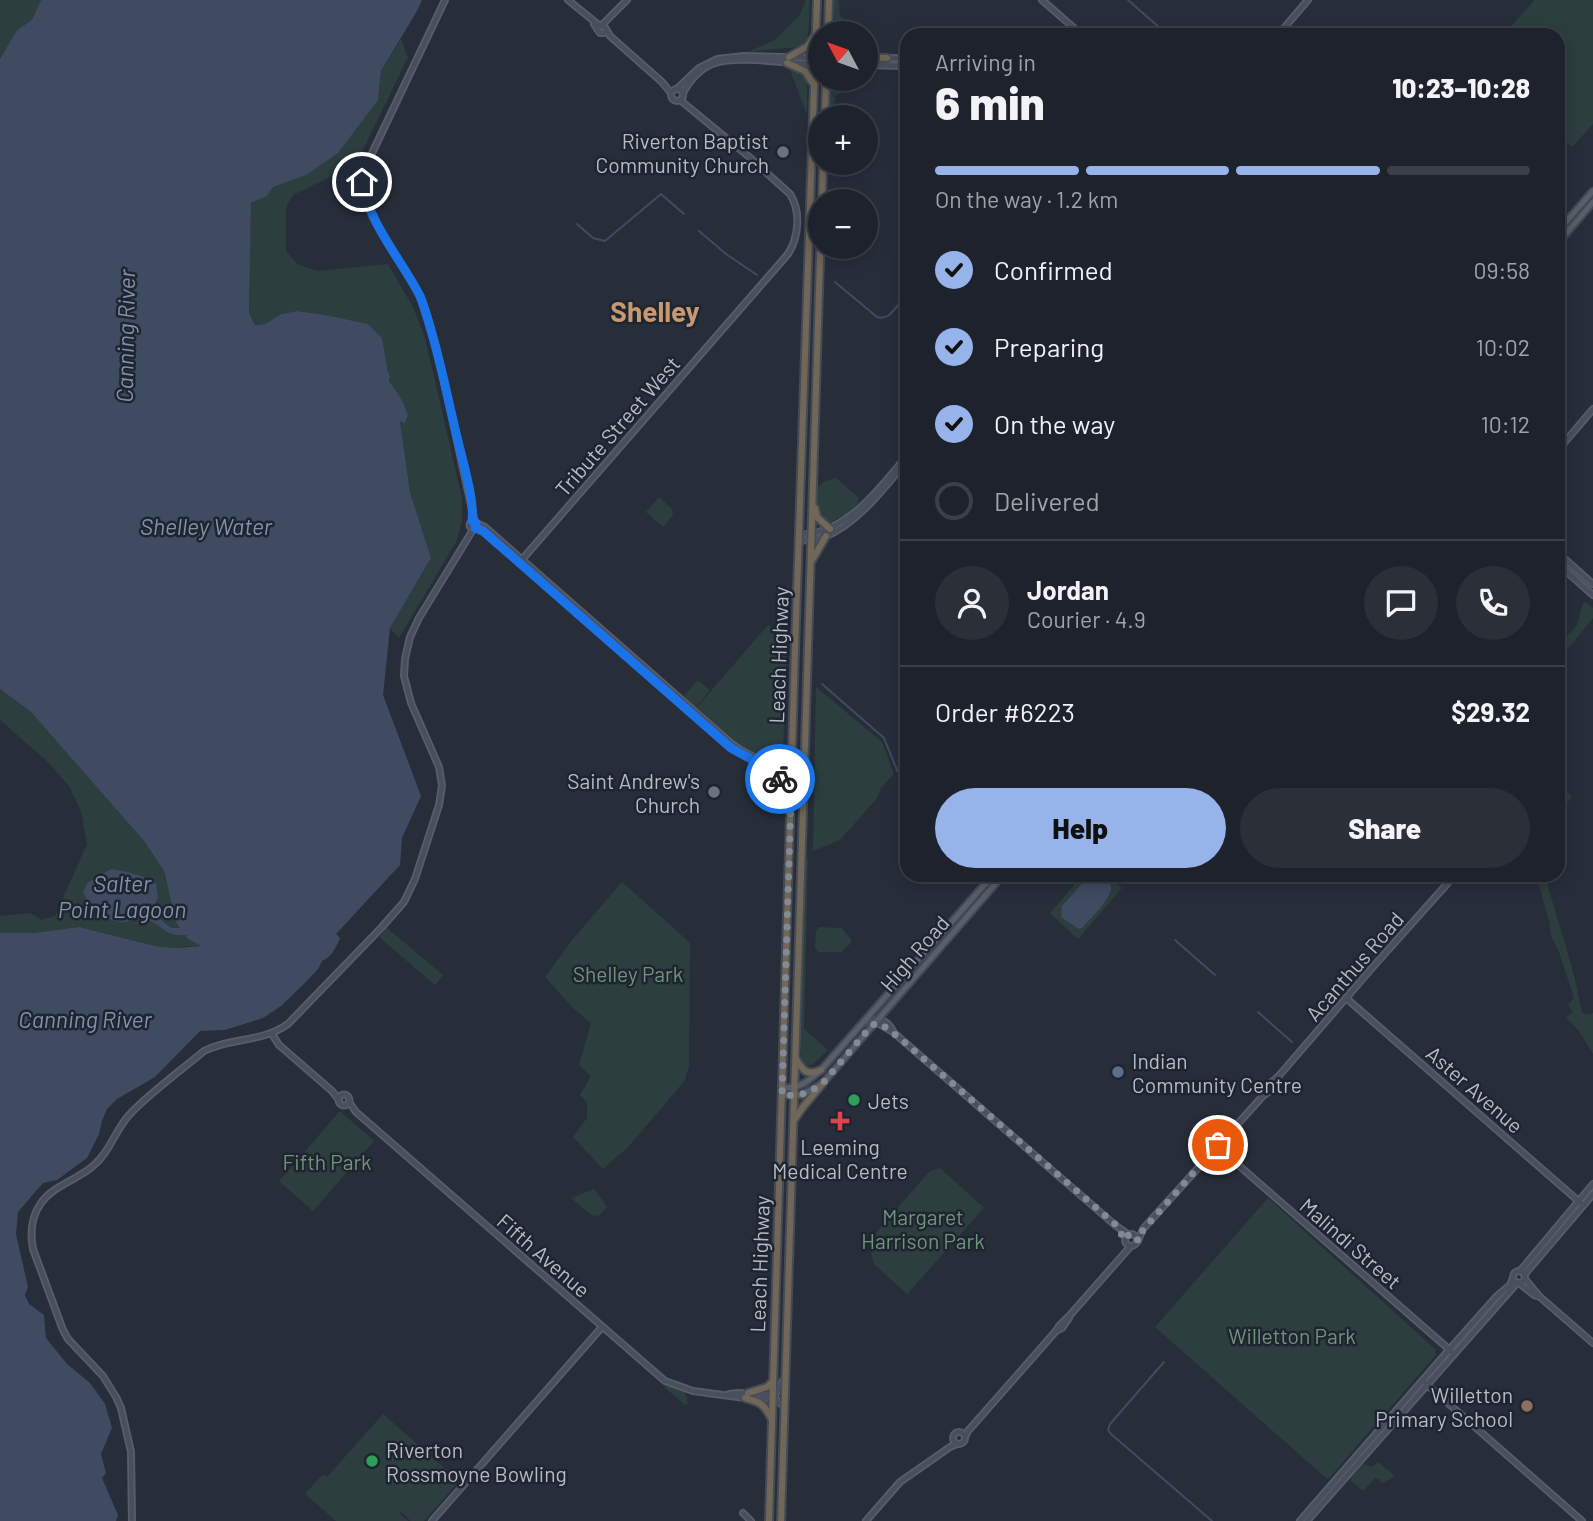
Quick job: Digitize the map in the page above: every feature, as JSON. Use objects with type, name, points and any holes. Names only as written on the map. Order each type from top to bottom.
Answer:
[{"type":"highway","name":"Leach Highway","points":[[816,21],[817,0]]},
{"type":"highway","points":[[828,21],[829,0]]},
{"type":"highway","points":[[808,47],[788,60],[808,76]]},
{"type":"highway","points":[[878,58],[887,58]]},
{"type":"highway","name":"Leach Highway","points":[[769,1521],[813,91]]},
{"type":"highway","name":"Leach Highway","points":[[781,1521],[820,259]]},
{"type":"highway","points":[[813,492],[817,517],[830,529]]},
{"type":"highway","points":[[811,564],[826,537]]},
{"type":"highway","points":[[791,797],[772,767],[784,762],[792,754]]},
{"type":"highway","points":[[795,1058],[805,1071],[813,1073],[821,1070]]},
{"type":"highway","points":[[793,1122],[823,1083]]},
{"type":"highway","points":[[746,1395],[766,1387],[773,1381]]},
{"type":"highway","points":[[746,1395],[759,1402],[772,1420]]},
{"type":"main road","points":[[1565,223],[1593,191]]},
{"type":"main road","points":[[1565,235],[1593,202]]},
{"type":"main road","name":"High Road","points":[[794,1092],[821,1070],[987,882]]},
{"type":"main road","name":"High Road","points":[[782,1091],[807,1093],[823,1083],[997,882]]},
{"type":"street","points":[[132,1521],[131,1452],[121,1408],[103,1376],[73,1346],[62,1330],[33,1249],[33,1219],[49,1194],[92,1168],[102,1158],[131,1113],[204,1051],[219,1045],[272,1034],[297,1016],[404,902],[412,886],[439,805],[442,786],[439,767],[411,703],[404,676],[405,659],[410,637],[474,525],[440,363],[421,298],[378,225],[365,198],[362,182],[365,169],[445,0]]},
{"type":"street","points":[[569,0],[662,82],[674,90],[680,89],[682,97]]},
{"type":"street","points":[[602,28],[627,0]]},
{"type":"street","points":[[1042,0],[1074,28]]},
{"type":"street","points":[[1284,28],[1308,0]]},
{"type":"street","points":[[788,60],[744,56],[717,59],[699,68],[674,90],[671,97],[674,100],[682,97],[687,85],[698,73],[718,62],[808,61]]},
{"type":"street","points":[[887,58],[900,58]]},
{"type":"street","points":[[878,65],[900,66]]},
{"type":"street","name":"Tribute Street West","points":[[520,561],[788,254],[795,240],[797,224],[793,198],[694,111],[682,97]]},
{"type":"street","points":[[1565,442],[1593,409]]},
{"type":"street","points":[[811,537],[857,512],[900,466]]},
{"type":"street","points":[[798,538],[826,537],[838,530],[864,509],[900,467]]},
{"type":"street","points":[[474,525],[520,561],[732,744],[772,767],[804,772]]},
{"type":"street","points":[[1565,559],[1593,584]]},
{"type":"street","points":[[1565,570],[1593,595]]},
{"type":"street","name":"Acanthus Road","points":[[866,1521],[900,1482],[955,1442],[964,1442],[966,1434],[1007,1386],[1067,1322],[1120,1257],[1129,1240],[1143,1230],[1263,1095],[1275,1087],[1277,1078],[1449,882]]},
{"type":"street","name":"Aster Avenue","points":[[1346,998],[1581,1203]]},
{"type":"street","points":[[863,1023],[881,1019],[893,1032]]},
{"type":"street","points":[[872,1025],[878,1023],[893,1032],[1115,1224],[1129,1240],[1137,1237],[1138,1241]]},
{"type":"street","points":[[272,1034],[279,1045],[332,1090],[341,1105],[347,1104],[348,1097],[332,1090]]},
{"type":"street","points":[[339,1100],[343,1095]]},
{"type":"street","name":"Fifth Avenue","points":[[347,1104],[665,1381],[693,1391],[725,1395],[772,1395]]},
{"type":"street","name":"Malindi Street","points":[[1217,1147],[1227,1152],[1228,1156],[1452,1351]]},
{"type":"street","points":[[1300,1521],[1516,1282],[1522,1282],[1523,1275],[1593,1184]]},
{"type":"street","points":[[1581,1203],[1593,1194]]},
{"type":"street","name":"Acanthus Road","points":[[1129,1240],[1135,1245],[1143,1230]]},
{"type":"street","points":[[1540,1297],[1516,1282],[1514,1273],[1523,1275],[1540,1297],[1593,1343]]},
{"type":"street","points":[[432,1521],[602,1327]]},
{"type":"street","points":[[784,1407],[772,1395],[777,1393],[785,1376]]},
{"type":"street","points":[[1307,1521],[1424,1383]]},
{"type":"street","points":[[1424,1383],[1582,1521]]},
{"type":"street","name":"Acanthus Road","points":[[955,1442],[954,1434],[966,1434]]},
{"type":"street","points":[[743,1513],[751,1521]]},
{"type":"green space","points":[[0,0],[41,0],[32,21],[17,30],[0,59]]},
{"type":"green space","points":[[806,0],[810,0],[808,35],[804,43],[797,47],[747,52],[775,40],[799,16]]},
{"type":"green space","points":[[834,0],[839,0],[840,16],[847,21],[834,21]]},
{"type":"green space","points":[[1535,0],[1593,0],[1593,124],[1572,147],[1565,141],[1565,28],[1509,28]]},
{"type":"green space","points":[[401,39],[408,57],[356,164],[293,195],[286,207],[286,251],[297,264],[317,271],[388,264],[413,307],[425,338],[462,498],[462,521],[456,542],[399,638],[390,628],[431,558],[410,492],[400,421],[408,420],[408,415],[402,399],[389,381],[382,338],[368,324],[326,315],[297,311],[281,314],[265,324],[255,325],[249,313],[251,203],[267,196],[273,187],[306,175],[378,100],[381,71]]},
{"type":"green space","points":[[789,67],[800,71],[807,79],[807,115]]},
{"type":"green space","points":[[828,91],[844,91],[835,96],[835,105],[828,105]]},
{"type":"green space","points":[[836,478],[859,498],[852,511],[827,524],[817,514],[817,489],[825,481]]},
{"type":"green space","points":[[659,497],[672,509],[673,515],[663,527],[646,512]]},
{"type":"green space","points":[[1585,602],[1593,608],[1593,618],[1565,652],[1565,638],[1577,624]]},
{"type":"green space","points":[[768,625],[787,641],[783,754],[773,758],[763,757],[742,747],[697,707]]},
{"type":"green space","points":[[698,680],[710,690],[696,707],[684,696]]},
{"type":"green space","points":[[816,687],[882,742],[894,774],[880,789],[878,797],[840,840],[813,851]]},
{"type":"green space","points":[[0,689],[31,712],[144,841],[164,871],[170,890],[202,946],[155,946],[79,927],[33,933],[0,933],[0,916],[30,913],[42,920],[55,916],[87,844],[81,811],[69,786],[49,763],[0,720]]},
{"type":"green space","points":[[1565,790],[1570,794],[1571,798],[1565,805]]},
{"type":"green space","points":[[805,859],[808,859],[804,1029],[828,1050],[806,1068],[802,1063],[800,1039]]},
{"type":"green space","name":"Shelley Park","points":[[622,882],[690,943],[689,1066],[685,1080],[665,1104],[628,1147],[603,1169],[573,1137],[587,1118],[587,1102],[580,1095],[591,1076],[579,1065],[591,1023],[573,1008],[545,977],[573,939]]},
{"type":"green space","points":[[1077,882],[1116,882],[1122,888],[1078,939],[1050,913]]},
{"type":"green space","points":[[1538,882],[1547,882],[1582,1013],[1593,1013],[1593,1054],[1566,1017],[1573,1012],[1568,1005],[1574,998],[1551,936]]},
{"type":"green space","points":[[819,927],[841,928],[851,939],[850,944],[841,952],[818,952],[815,948],[816,931]]},
{"type":"green space","points":[[387,928],[443,975],[435,985],[379,937]]},
{"type":"green space","name":"Fifth Park","points":[[340,1111],[374,1141],[313,1211],[279,1181]]},
{"type":"green space","name":"Margaret Harrison Park","points":[[940,1168],[984,1208],[907,1294],[874,1264],[871,1251],[873,1236],[930,1171]]},
{"type":"green space","points":[[594,1189],[607,1207],[599,1216],[591,1215],[571,1198]]},
{"type":"green space","name":"Willetton Park","points":[[1268,1198],[1435,1349],[1436,1355],[1329,1478],[1155,1327]]},
{"type":"green space","points":[[668,1384],[685,1392],[688,1404],[685,1405],[664,1387]]},
{"type":"green space","points":[[383,1414],[459,1481],[424,1521],[411,1521],[401,1512],[408,1521],[336,1521],[305,1494],[323,1474],[327,1477]]},
{"type":"green space","points":[[1378,1462],[1395,1476],[1382,1484],[1375,1478],[1363,1491],[1352,1482],[1351,1478],[1363,1464],[1372,1467]]},
{"type":"water","name":"Shelley Water","points":[[41,0],[422,0],[381,71],[378,100],[338,153],[306,175],[273,187],[267,196],[251,203],[249,313],[255,325],[265,324],[281,314],[297,311],[368,324],[382,338],[389,381],[403,402],[408,416],[405,423],[400,421],[410,492],[431,558],[390,628],[383,695],[421,796],[402,838],[400,865],[336,934],[340,938],[331,954],[281,1006],[263,1018],[225,1030],[200,1031],[155,1077],[117,1099],[107,1109],[87,1158],[57,1180],[43,1183],[18,1212],[16,1234],[28,1287],[25,1295],[29,1304],[44,1315],[46,1338],[67,1364],[90,1383],[105,1404],[112,1428],[101,1454],[106,1473],[102,1478],[118,1515],[116,1521],[0,1521],[0,933],[33,933],[79,927],[155,946],[201,946],[186,935],[172,934],[145,919],[123,922],[110,920],[91,904],[83,893],[87,883],[111,869],[135,874],[156,884],[158,897],[152,912],[171,928],[180,928],[176,922],[164,871],[144,841],[31,712],[0,689],[0,59],[17,30],[32,20]]},
{"type":"water","points":[[1084,882],[1108,882],[1111,886],[1111,891],[1100,908],[1082,928],[1079,929],[1061,917],[1062,906]]},
{"type":"waterway","points":[[1128,0],[1160,28]]},
{"type":"waterway","points":[[577,224],[593,238],[605,241],[661,194],[684,214]]},
{"type":"waterway","points":[[699,231],[757,275]]},
{"type":"waterway","points":[[835,282],[877,317],[887,316],[899,304]]},
{"type":"waterway","points":[[822,684],[884,738],[900,773]]},
{"type":"waterway","points":[[1175,940],[1215,975]]},
{"type":"waterway","points":[[1258,1012],[1292,1042]]},
{"type":"waterway","points":[[1164,1362],[1110,1424],[1108,1430],[1212,1521]]},
{"type":"way so far","points":[[780,779],[791,797],[782,1095],[802,1095],[823,1083],[872,1025],[881,1024],[1115,1224],[1125,1240],[1131,1234],[1136,1236],[1138,1241],[1143,1230],[1218,1145]]},
{"type":"place","name":"Riverton Baptist Community Church","points":[[783,152]]},
{"type":"place","name":"Saint Andrew's Church","points":[[714,792]]},
{"type":"place","name":"Indian Community Centre","points":[[1118,1072]]},
{"type":"place","name":"Jets","points":[[854,1100]]},
{"type":"place","name":"Leeming Medical Centre","points":[[840,1121]]},
{"type":"place","name":"Willetton Primary School","points":[[1527,1406]]},
{"type":"place","name":"Riverton Rossmoyne Bowling","points":[[372,1461]]},
{"type":"district","name":"Shelley","points":[[655,311]]},
{"type":"route","points":[[362,182],[365,198],[378,225],[421,298],[451,411],[475,528],[483,531],[731,748],[771,770],[780,779]]},
{"type":"water label","name":"Canning River","points":[[125,336]]},
{"type":"water label","name":"Salter Point Lagoon","points":[[122,896]]},
{"type":"water label","name":"Canning River","points":[[85,1019]]}]
